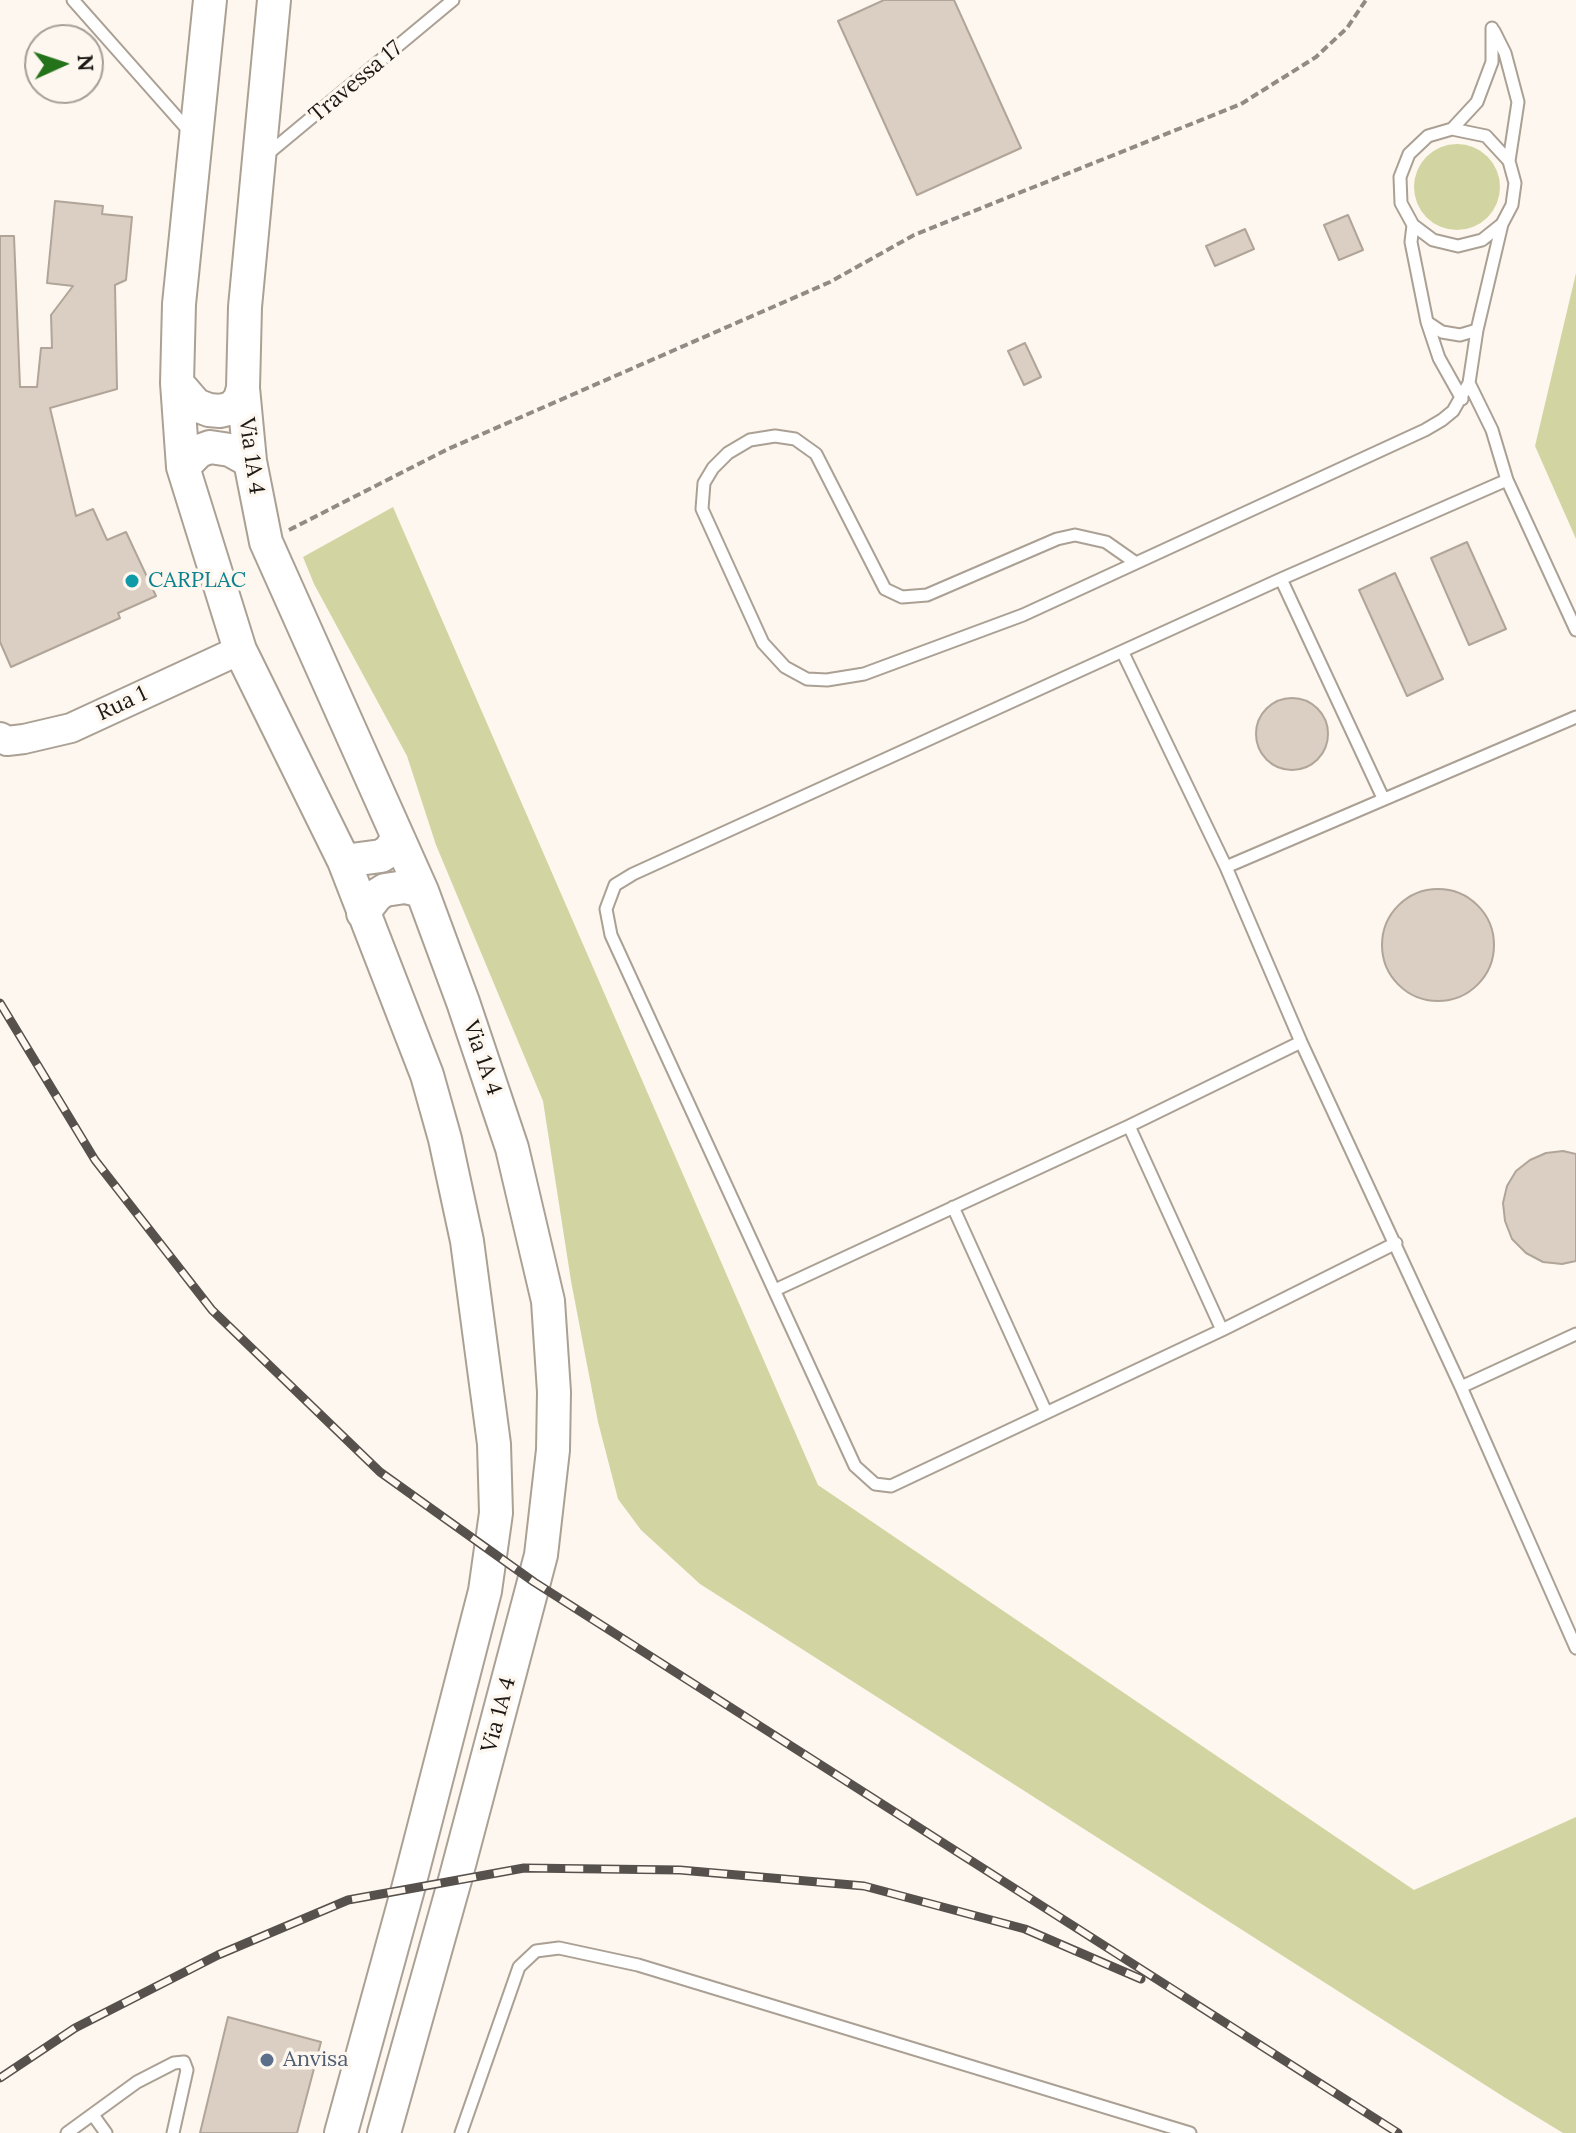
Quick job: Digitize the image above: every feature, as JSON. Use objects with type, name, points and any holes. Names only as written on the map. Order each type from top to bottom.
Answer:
[{"type":"main road","name":"Via 1A 4","points":[[210,0],[179,304],[177,383],[183,467],[240,650],[344,861],[427,1075],[467,1241],[492,1429],[496,1513],[485,1591],[341,2133]]},
{"type":"main road","name":"Via 1A 4","points":[[274,0],[245,307],[243,388],[250,461],[266,542],[422,891],[463,1002],[512,1148],[545,1286],[554,1392],[553,1450],[541,1555],[384,2133]]},
{"type":"main road","points":[[177,383],[196,405],[220,411],[232,408],[240,399],[243,388]]},
{"type":"main road","points":[[183,467],[199,451],[210,447],[230,450],[250,461]]},
{"type":"main road","points":[[344,861],[381,856],[398,838]]},
{"type":"main road","points":[[363,913],[385,890],[405,887],[422,891]]},
{"type":"street","name":"Rua 1","points":[[0,737],[7,741],[24,739],[71,728],[240,650]]},
{"type":"lane","points":[[73,0],[196,139]]},
{"type":"lane","name":"Travessa 17","points":[[258,162],[453,0]]},
{"type":"lane","points":[[1136,563],[1106,542],[1075,535],[1057,539],[927,595],[902,597],[885,589],[816,454],[795,439],[775,436],[750,440],[728,453],[704,483],[702,509],[763,643],[785,667],[807,679],[827,680],[864,674],[1023,615],[1136,563],[1425,430],[1453,411],[1469,383],[1477,330],[1502,224],[1512,205],[1515,183],[1509,161],[1518,102],[1505,53],[1492,28],[1492,62],[1485,85],[1477,102],[1452,129]]},
{"type":"lane","points":[[1502,224],[1482,240],[1458,246],[1433,240],[1413,225],[1401,203],[1400,177],[1409,154],[1428,136],[1452,129],[1486,136],[1509,161]]},
{"type":"lane","points":[[1413,225],[1411,242],[1427,322],[1439,358],[1462,399]]},
{"type":"lane","points":[[1427,322],[1442,332],[1460,335],[1477,330]]},
{"type":"lane","points":[[1469,383],[1492,430],[1507,480],[1576,630]]},
{"type":"lane","points":[[1396,1243],[1222,1330],[891,1486],[875,1484],[855,1466],[611,935],[606,909],[609,894],[615,885],[633,874],[1281,579],[1507,480]]},
{"type":"lane","points":[[1281,579],[1383,798]]},
{"type":"lane","points":[[1123,653],[1226,867],[1301,1042],[1396,1243],[1576,1648]]},
{"type":"lane","points":[[1226,867],[1576,717]]},
{"type":"lane","points":[[775,1290],[1129,1126],[1301,1042]]},
{"type":"lane","points":[[1129,1126],[1222,1330]]},
{"type":"lane","points":[[953,1207],[1046,1412]]},
{"type":"lane","points":[[1461,1387],[1576,1334]]},
{"type":"lane","points":[[461,2133],[519,1967],[536,1951],[559,1948],[638,1965],[1190,2133]]},
{"type":"lane","points":[[67,2133],[137,2082],[174,2063],[184,2062],[187,2070],[173,2133]]},
{"type":"lane","points":[[93,2115],[106,2133]]},
{"type":"path","points":[[266,542],[448,449],[830,282],[914,235],[1241,104],[1316,57],[1347,28],[1366,0]]},
{"type":"green space","points":[[1457,144],[1481,151],[1493,163],[1500,187],[1493,211],[1481,223],[1457,230],[1433,223],[1421,211],[1414,187],[1421,163],[1433,151]]},
{"type":"green space","points":[[1576,273],[1576,539],[1535,446]]},
{"type":"green space","points":[[393,507],[818,1485],[1414,1890],[1576,1817],[1576,2133],[1563,2133],[1504,2097],[700,1584],[641,1530],[618,1499],[598,1422],[571,1281],[543,1101],[436,845],[407,756],[314,584],[303,557]]},
{"type":"building","points":[[884,0],[954,0],[1021,148],[917,195],[838,21]]},
{"type":"building","points":[[55,201],[103,206],[102,214],[132,217],[126,280],[115,285],[117,389],[50,408],[76,516],[93,509],[107,540],[126,532],[156,596],[118,613],[120,618],[11,667],[0,642],[0,236],[14,236],[20,387],[37,387],[41,348],[52,348],[51,315],[73,286],[47,283]]},
{"type":"building","points":[[1348,215],[1363,250],[1339,260],[1324,225]]},
{"type":"building","points":[[1245,229],[1254,249],[1215,266],[1206,246]]},
{"type":"building","points":[[1025,343],[1041,377],[1024,385],[1008,351]]},
{"type":"building","points":[[1467,542],[1506,629],[1469,645],[1431,558]]},
{"type":"building","points":[[1395,573],[1443,679],[1407,696],[1359,590]]},
{"type":"building","points":[[1292,698],[1312,704],[1322,714],[1328,734],[1322,754],[1312,764],[1292,770],[1272,764],[1262,754],[1256,734],[1262,714],[1272,704]]},
{"type":"building","points":[[1438,889],[1459,893],[1477,906],[1490,924],[1494,945],[1490,966],[1477,984],[1459,997],[1438,1001],[1417,997],[1399,984],[1386,966],[1382,945],[1386,924],[1399,906],[1417,893]]},
{"type":"building","points":[[1563,1151],[1576,1154],[1576,1261],[1562,1264],[1543,1262],[1526,1253],[1512,1239],[1505,1221],[1503,1203],[1507,1186],[1516,1171],[1546,1153]]},
{"type":"building","name":"Anvisa","points":[[228,2017],[321,2042],[297,2133],[200,2133]]},
{"type":"railway","points":[[0,1003],[95,1160],[212,1310],[380,1472],[534,1582],[1398,2133]]},
{"type":"railway","points":[[0,2078],[75,2028],[218,1955],[348,1900],[524,1868],[680,1870],[864,1886],[1025,1929],[1141,1979]]},
{"type":"place","name":"CARPLAC","points":[[132,581]]},
{"type":"place","name":"Anvisa","points":[[267,2060]]}]
